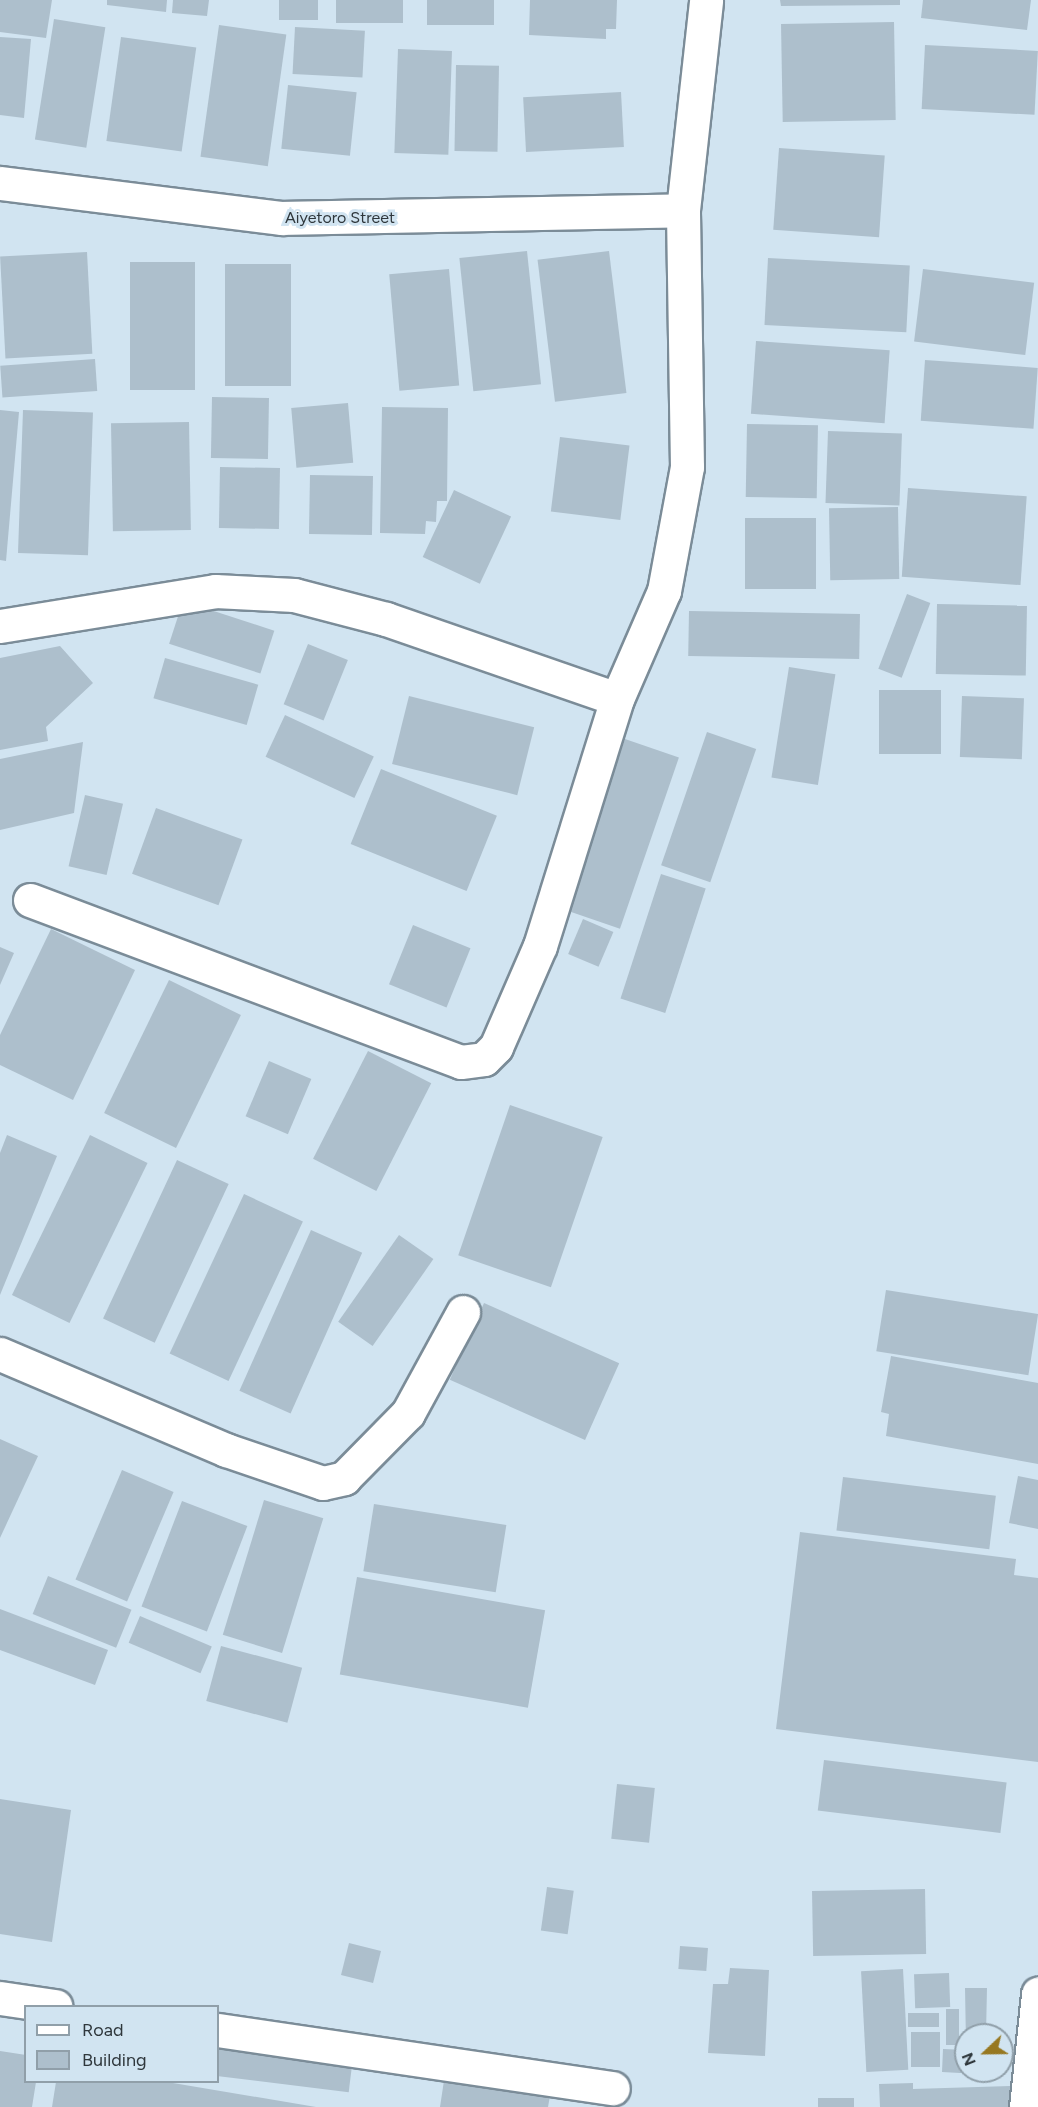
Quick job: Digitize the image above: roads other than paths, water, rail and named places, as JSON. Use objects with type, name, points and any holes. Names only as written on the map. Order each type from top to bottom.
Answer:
[{"type":"street","points":[[30,900],[461,1062],[484,1059],[496,1047],[540,946],[617,699],[664,591],[687,466],[682,210],[706,0]]},
{"type":"street","name":"Aiyetoro Street","points":[[0,183],[282,218],[682,210]]},
{"type":"street","points":[[0,626],[215,591],[294,595],[386,620],[617,699]]},
{"type":"street","points":[[0,1354],[226,1449],[323,1483],[344,1478],[408,1413],[463,1312]]},
{"type":"street","points":[[1026,2107],[1038,1994]]},
{"type":"street","points":[[0,1998],[43,2005]]},
{"type":"street","points":[[219,2030],[613,2088]]}]
